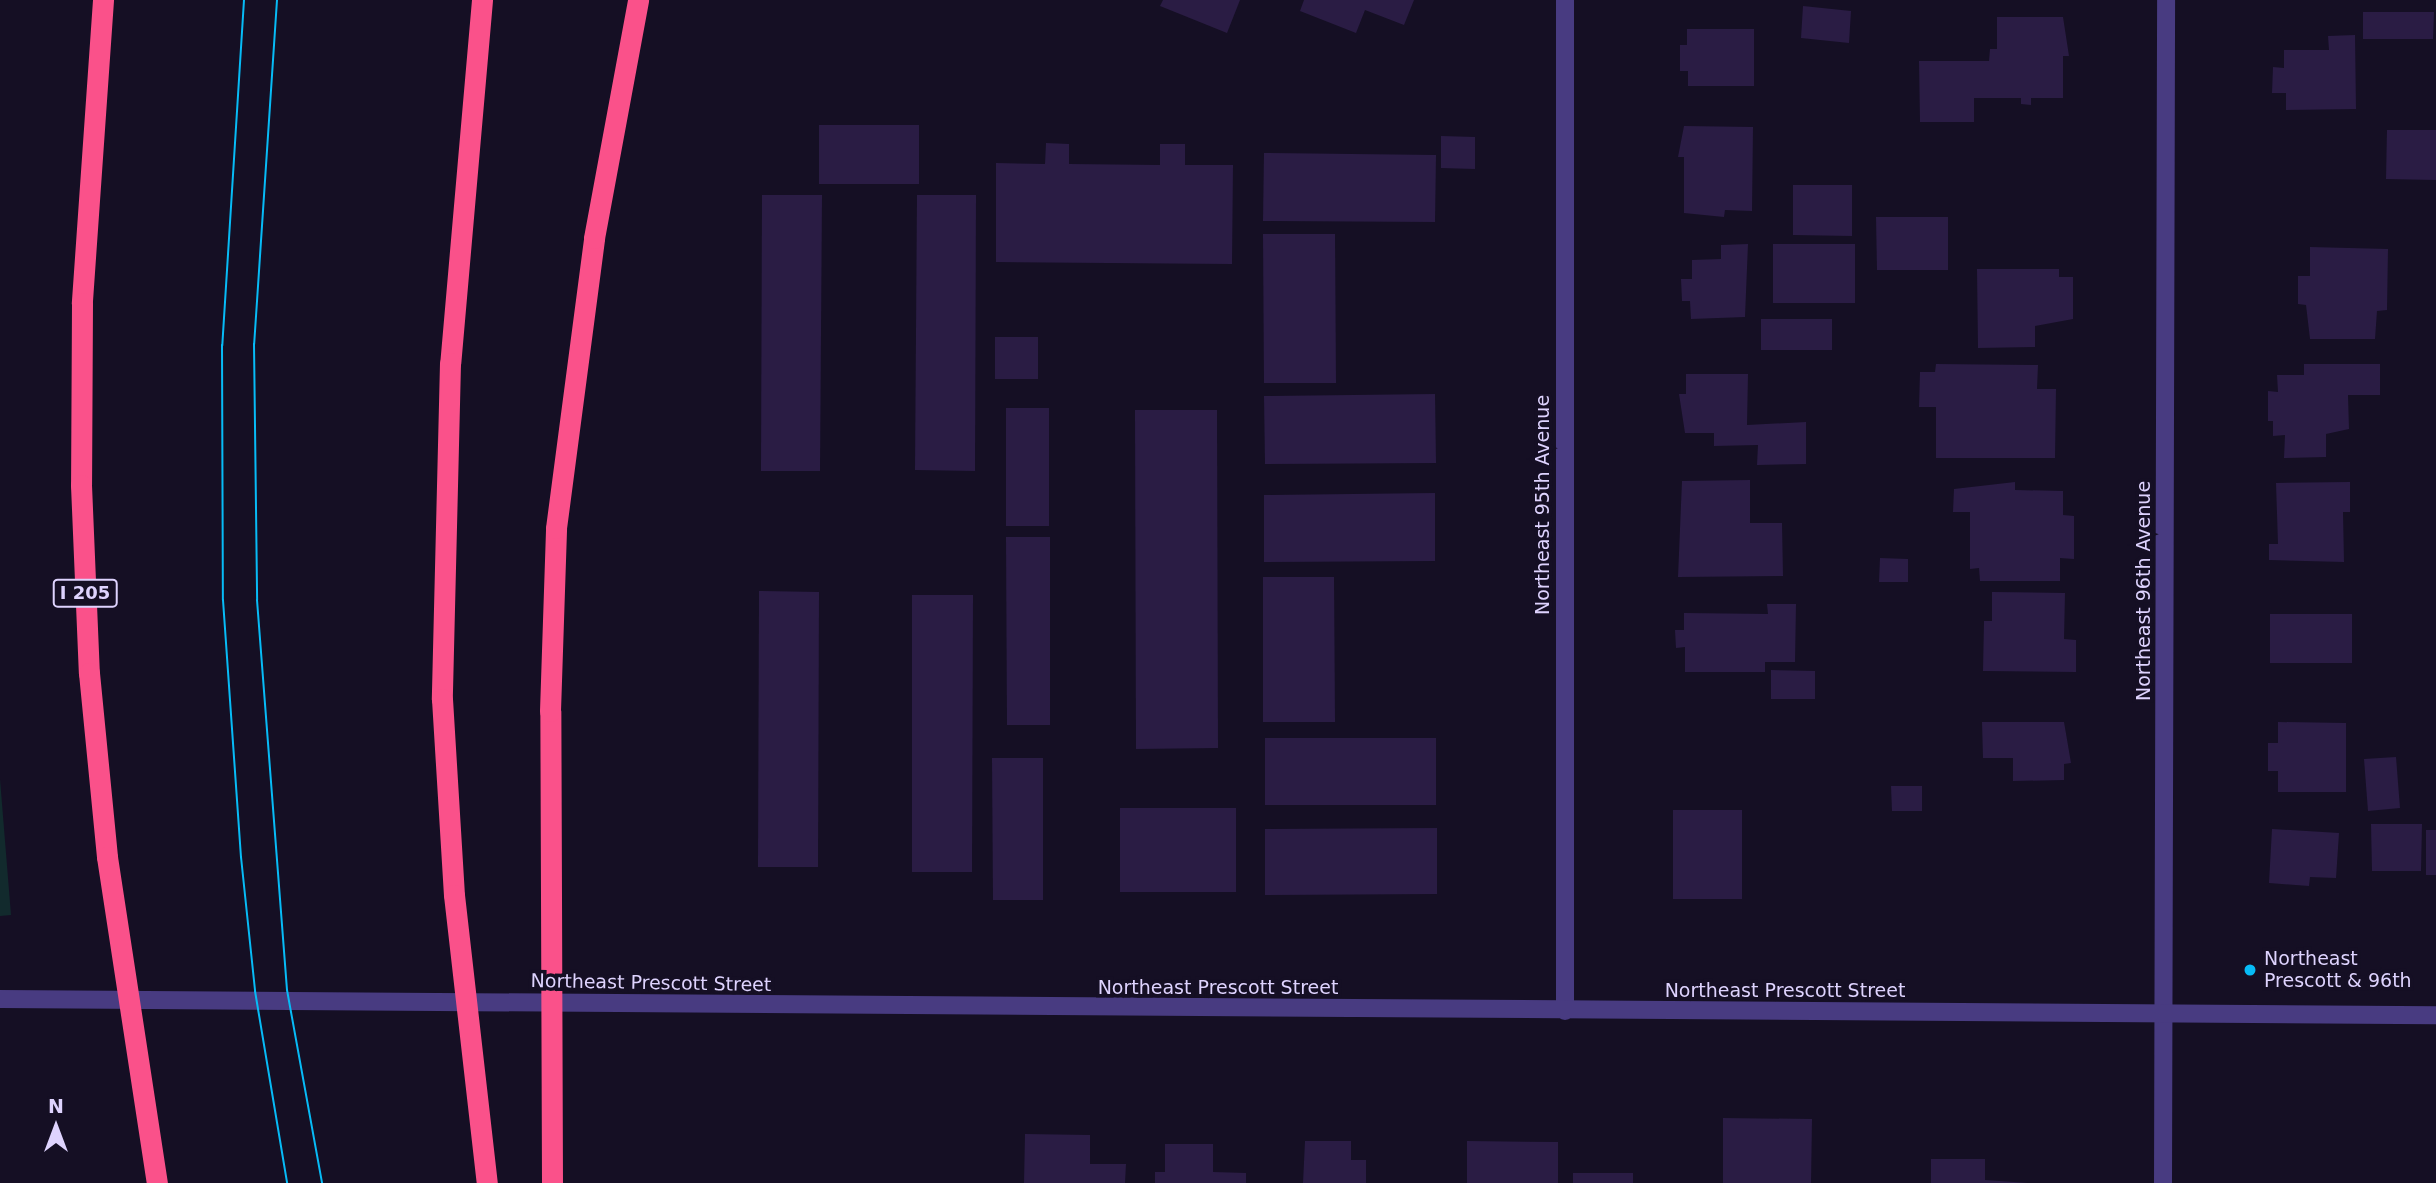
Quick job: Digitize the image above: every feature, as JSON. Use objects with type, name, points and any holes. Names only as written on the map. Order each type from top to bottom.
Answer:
[{"type":"highway","name":"I 205","points":[[103,0],[82,303],[81,485],[89,673],[107,857],[157,1183]]},
{"type":"highway","points":[[482,0],[450,363],[442,699],[456,909],[487,1183]]},
{"type":"highway","points":[[552,1183],[550,711],[556,528],[594,238],[638,0]]},
{"type":"street","name":"Northeast 95th Avenue","points":[[1564,0],[1565,1011]]},
{"type":"street","name":"Northeast 96th Avenue","points":[[2163,1183],[2166,0]]},
{"type":"street","name":"Northeast Prescott Street","points":[[0,999],[2436,1015]]},
{"type":"green space","points":[[0,779],[11,915],[0,916]]},
{"type":"building","points":[[1163,0],[1240,0],[1227,33],[1160,6]]},
{"type":"building","points":[[1304,0],[1414,0],[1404,25],[1365,10],[1356,33],[1300,11]]},
{"type":"building","points":[[1803,6],[1851,11],[1849,43],[1801,38]]},
{"type":"building","points":[[2363,12],[2434,12],[2433,39],[2363,39]]},
{"type":"building","points":[[1997,17],[2063,17],[2069,56],[2063,56],[2063,98],[2031,98],[2031,105],[2021,104],[2021,98],[1974,98],[1974,122],[1920,122],[1919,61],[1989,61],[1990,49],[1997,49]]},
{"type":"building","points":[[1687,29],[1754,29],[1754,86],[1688,86],[1688,71],[1680,71],[1680,45],[1687,45]]},
{"type":"building","points":[[2355,35],[2356,109],[2286,110],[2286,93],[2272,93],[2273,67],[2284,68],[2284,50],[2329,50],[2328,36]]},
{"type":"building","points":[[819,125],[919,125],[919,184],[819,184]]},
{"type":"building","points":[[1684,126],[1753,127],[1752,211],[1725,210],[1724,217],[1684,213],[1684,157],[1678,157]]},
{"type":"building","points":[[2387,130],[2436,130],[2436,180],[2386,179]]},
{"type":"building","points":[[1441,136],[1475,137],[1475,169],[1441,168]]},
{"type":"building","points":[[1046,143],[1069,144],[1069,164],[1160,165],[1160,144],[1185,144],[1185,165],[1233,165],[1232,264],[996,262],[996,163],[1045,164]]},
{"type":"building","points":[[1264,153],[1436,155],[1435,222],[1263,221]]},
{"type":"building","points":[[1793,185],[1852,185],[1852,236],[1793,235]]},
{"type":"building","points":[[762,195],[822,195],[820,471],[761,471]]},
{"type":"building","points":[[917,195],[976,195],[975,471],[915,470]]},
{"type":"building","points":[[1876,217],[1948,217],[1948,270],[1877,270]]},
{"type":"building","points":[[1263,234],[1335,234],[1336,383],[1264,383]]},
{"type":"building","points":[[1748,244],[1745,317],[1691,319],[1690,301],[1682,301],[1681,279],[1692,279],[1692,260],[1721,259],[1721,245]]},
{"type":"building","points":[[1773,244],[1855,244],[1855,303],[1773,303]]},
{"type":"building","points":[[2310,247],[2388,249],[2387,310],[2377,311],[2375,339],[2310,339],[2306,305],[2298,304],[2298,276],[2310,276]]},
{"type":"building","points":[[1977,269],[2059,269],[2059,277],[2073,277],[2073,319],[2035,326],[2035,347],[1978,348]]},
{"type":"building","points":[[1761,319],[1832,319],[1832,350],[1761,350]]},
{"type":"building","points":[[995,337],[1038,337],[1038,379],[995,379]]},
{"type":"building","points":[[1936,364],[2038,365],[2037,389],[2056,389],[2055,458],[1936,458],[1936,407],[1919,407],[1920,372],[1935,372]]},
{"type":"building","points":[[2304,364],[2380,364],[2380,395],[2348,395],[2349,429],[2326,434],[2326,457],[2284,458],[2285,435],[2273,436],[2273,421],[2268,421],[2268,391],[2278,392],[2277,375],[2304,375]]},
{"type":"building","points":[[1686,374],[1748,374],[1747,425],[1806,422],[1806,464],[1757,465],[1758,445],[1714,446],[1714,433],[1685,433],[1679,394],[1686,394]]},
{"type":"building","points":[[1435,394],[1436,463],[1265,464],[1264,396]]},
{"type":"building","points":[[1006,408],[1049,408],[1049,526],[1006,526]]},
{"type":"building","points":[[1135,410],[1217,410],[1218,748],[1136,749]]},
{"type":"building","points":[[1750,480],[1750,523],[1782,523],[1783,576],[1678,577],[1682,481]]},
{"type":"building","points":[[2015,482],[2015,490],[2063,491],[2063,515],[2074,516],[2074,559],[2060,558],[2060,581],[1980,581],[1979,568],[1970,569],[1970,512],[1953,512],[1954,489]]},
{"type":"building","points":[[2350,482],[2350,512],[2343,512],[2344,562],[2269,560],[2269,544],[2278,544],[2276,483]]},
{"type":"building","points":[[1435,493],[1435,561],[1264,562],[1264,495]]},
{"type":"building","points":[[1006,537],[1050,537],[1050,725],[1007,725]]},
{"type":"building","points":[[1880,558],[1908,559],[1908,582],[1879,582]]},
{"type":"building","points":[[1263,577],[1334,577],[1335,722],[1263,722]]},
{"type":"building","points":[[759,591],[819,592],[818,867],[758,867]]},
{"type":"building","points":[[1992,592],[2065,593],[2064,639],[2076,640],[2076,672],[1983,671],[1984,621],[1992,621]]},
{"type":"building","points":[[912,595],[973,595],[972,872],[912,872]]},
{"type":"building","points":[[1767,604],[1796,604],[1795,662],[1765,662],[1765,672],[1685,672],[1685,647],[1676,648],[1675,630],[1684,630],[1684,613],[1768,614]]},
{"type":"building","points":[[2270,614],[2352,614],[2352,663],[2270,663]]},
{"type":"building","points":[[1771,670],[1815,671],[1815,699],[1771,699]]},
{"type":"building","points":[[1982,722],[2064,722],[2071,763],[2064,764],[2064,780],[2013,781],[2013,758],[1983,758]]},
{"type":"building","points":[[2278,722],[2346,723],[2346,792],[2278,792],[2278,771],[2268,771],[2268,743],[2278,743]]},
{"type":"building","points":[[1265,738],[1436,738],[1436,805],[1265,805]]},
{"type":"building","points":[[2396,757],[2400,808],[2368,811],[2364,759]]},
{"type":"building","points":[[992,758],[1043,758],[1043,900],[993,900]]},
{"type":"building","points":[[1891,786],[1922,786],[1922,811],[1892,811]]},
{"type":"building","points":[[1120,808],[1236,808],[1236,892],[1120,892]]},
{"type":"building","points":[[1673,810],[1742,810],[1742,899],[1673,899]]},
{"type":"building","points":[[2371,824],[2422,824],[2421,871],[2372,871]]},
{"type":"building","points":[[1437,828],[1437,894],[1265,895],[1265,829]]},
{"type":"building","points":[[2272,829],[2339,833],[2336,878],[2310,877],[2309,886],[2269,883]]},
{"type":"building","points":[[2426,830],[2436,830],[2436,875],[2426,875]]},
{"type":"building","points":[[1723,1118],[1812,1119],[1811,1183],[1723,1183]]},
{"type":"building","points":[[1025,1134],[1090,1135],[1090,1164],[1126,1164],[1125,1183],[1024,1183]]},
{"type":"building","points":[[1305,1141],[1351,1141],[1351,1160],[1366,1160],[1366,1183],[1303,1183]]},
{"type":"building","points":[[1467,1141],[1558,1142],[1558,1183],[1467,1183]]},
{"type":"building","points":[[1165,1144],[1213,1144],[1213,1172],[1246,1173],[1246,1183],[1155,1183],[1155,1172],[1165,1172]]},
{"type":"building","points":[[1931,1159],[1985,1159],[1985,1180],[2028,1183],[1931,1183]]},
{"type":"building","points":[[1573,1173],[1633,1173],[1633,1183],[1573,1183]]},
{"type":"tram line","points":[[244,0],[222,345],[223,600],[241,857],[255,991],[287,1183]]},
{"type":"tram line","points":[[277,0],[254,344],[257,600],[287,990],[322,1183]]},
{"type":"place","name":"Northeast Prescott & 96th","points":[[2250,970]]}]
